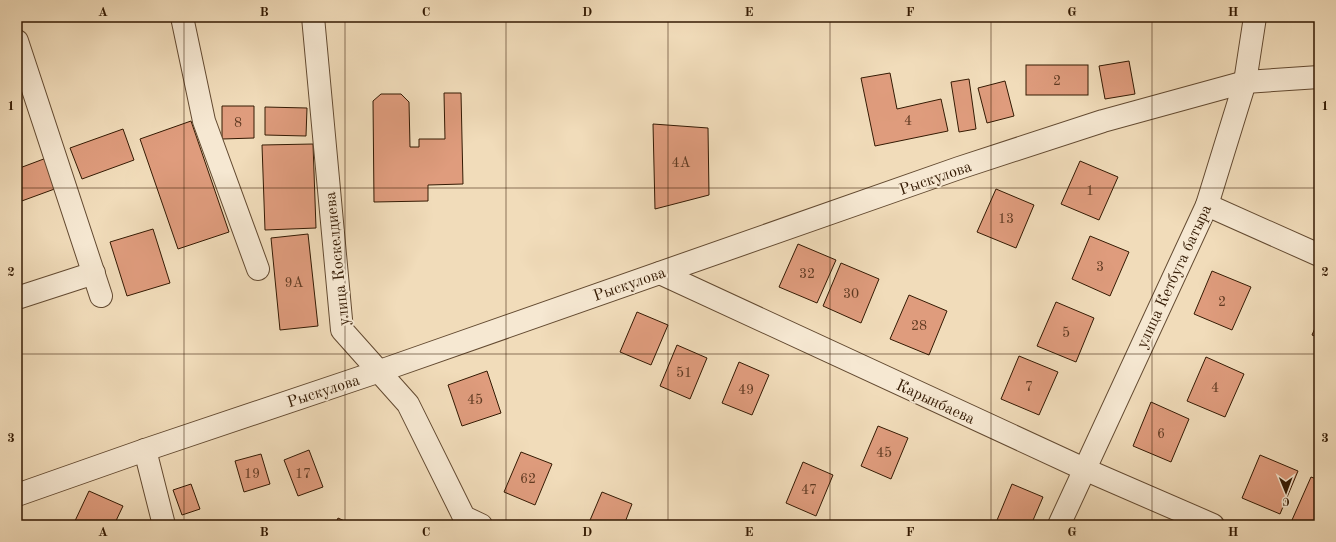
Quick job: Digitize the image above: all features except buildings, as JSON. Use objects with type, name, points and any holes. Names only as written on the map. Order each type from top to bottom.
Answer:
[{"type":"street","points":[[182,17],[204,121],[258,269]]},
{"type":"street","name":"улица Коскелдиева","points":[[313,17],[342,330],[408,404],[464,517],[481,525]]},
{"type":"street","name":"улица Кетбуга батыра","points":[[1059,525],[1207,205],[1245,82],[1255,17]]},
{"type":"street","points":[[17,41],[101,296]]},
{"type":"street","name":"Рыскулова","points":[[17,495],[145,450],[380,371],[959,168],[1103,121],[1245,82],[1319,77]]},
{"type":"street","points":[[1207,205],[1319,255]]},
{"type":"street","name":"Карынбаева","points":[[660,272],[1084,469],[1213,525]]},
{"type":"street","points":[[17,298],[94,273]]},
{"type":"street","points":[[145,450],[164,525]]}]
